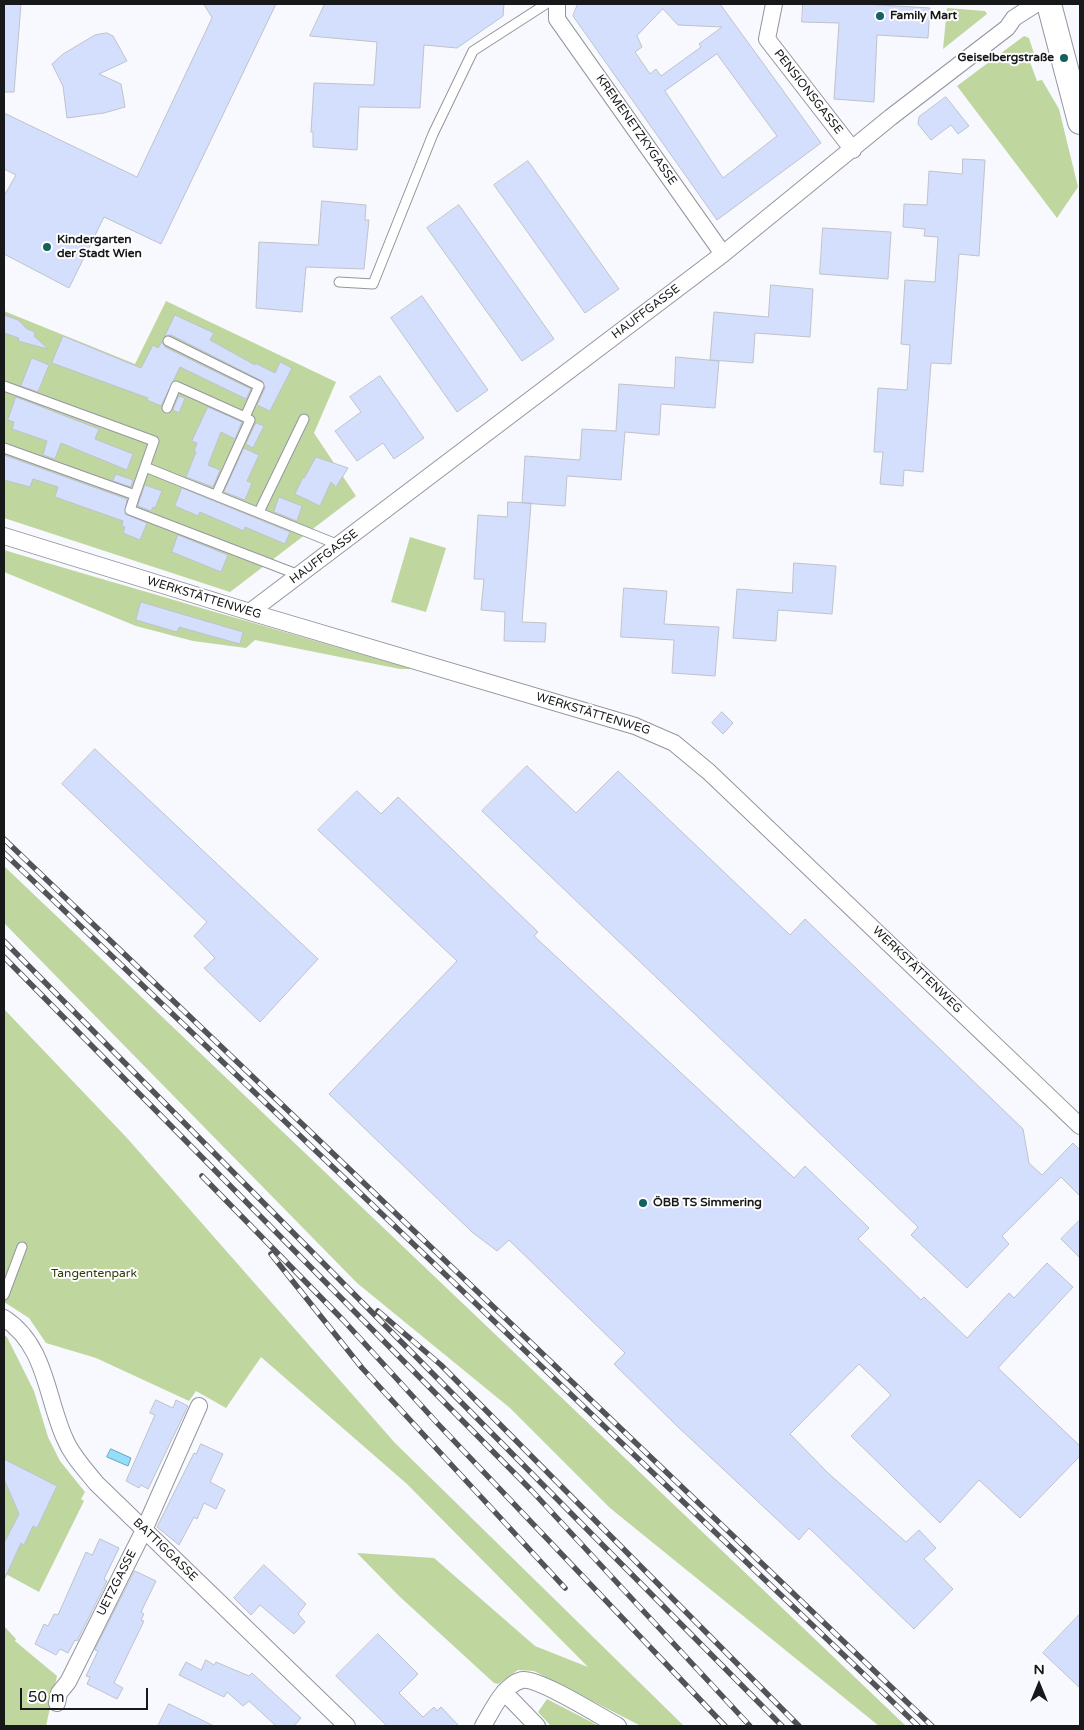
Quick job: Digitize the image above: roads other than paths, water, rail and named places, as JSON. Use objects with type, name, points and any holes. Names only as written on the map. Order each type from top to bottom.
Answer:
[{"type":"main road","points":[[1050,4],[1080,122]]},
{"type":"street","name":"KREMENETZKYGASSE","points":[[557,4],[557,19],[723,254]]},
{"type":"street","name":"PENSIONSGASSE","points":[[774,4],[767,40],[853,150]]},
{"type":"street","name":"HAUFFGASSE","points":[[250,612],[723,254],[1006,28],[1014,18],[1036,4]]},
{"type":"street","name":"WERKSTÄTTENWEG","points":[[4,536],[250,612],[604,716],[662,736],[687,753],[1080,1126]]},
{"type":"street","name":"BATTIGGASSE","points":[[4,1318],[14,1324],[31,1342],[37,1354],[54,1411],[66,1441],[78,1461],[101,1489],[347,1726]]},
{"type":"street","name":"UETZGASSE","points":[[57,1704],[59,1693],[68,1682],[144,1530],[199,1406]]},
{"type":"street","points":[[482,1726],[504,1692],[521,1680],[537,1682],[618,1726]]},
{"type":"street","points":[[504,1692],[537,1726]]},
{"type":"lane","points":[[339,282],[373,284],[433,134],[473,51],[546,4]]},
{"type":"lane","points":[[168,342],[259,386],[245,417]]},
{"type":"lane","points":[[4,386],[154,440],[130,510],[299,576]]},
{"type":"lane","points":[[168,408],[176,386],[250,420],[216,495]]},
{"type":"lane","points":[[259,512],[304,419]]},
{"type":"lane","points":[[4,448],[135,496]]},
{"type":"lane","points":[[145,467],[339,545]]},
{"type":"lane","points":[[4,1295],[22,1247]]},
{"type":"water","points":[[111,1449],[131,1458],[128,1466],[107,1457]]},
{"type":"railway","points":[[4,839],[932,1726]]},
{"type":"railway","points":[[4,853],[918,1726]]},
{"type":"railway","points":[[4,941],[782,1726]]},
{"type":"railway","points":[[4,957],[532,1491],[750,1726]]},
{"type":"railway","points":[[202,1176],[344,1321],[438,1424],[725,1726]]},
{"type":"railway","points":[[271,1254],[362,1368],[565,1588]]},
{"type":"railway","points":[[378,1311],[441,1365],[799,1726]]},
{"type":"place","name":"Family Mart","points":[[880,16]]},
{"type":"place","name":"Geiselbergstraße","points":[[1064,58]]},
{"type":"place","name":"Kindergarten der Stadt Wien","points":[[47,247]]},
{"type":"place","name":"ÖBB TS Simmering","points":[[643,1203]]},
{"type":"park label","name":"Tangentenpark","points":[[94,1274]]}]
